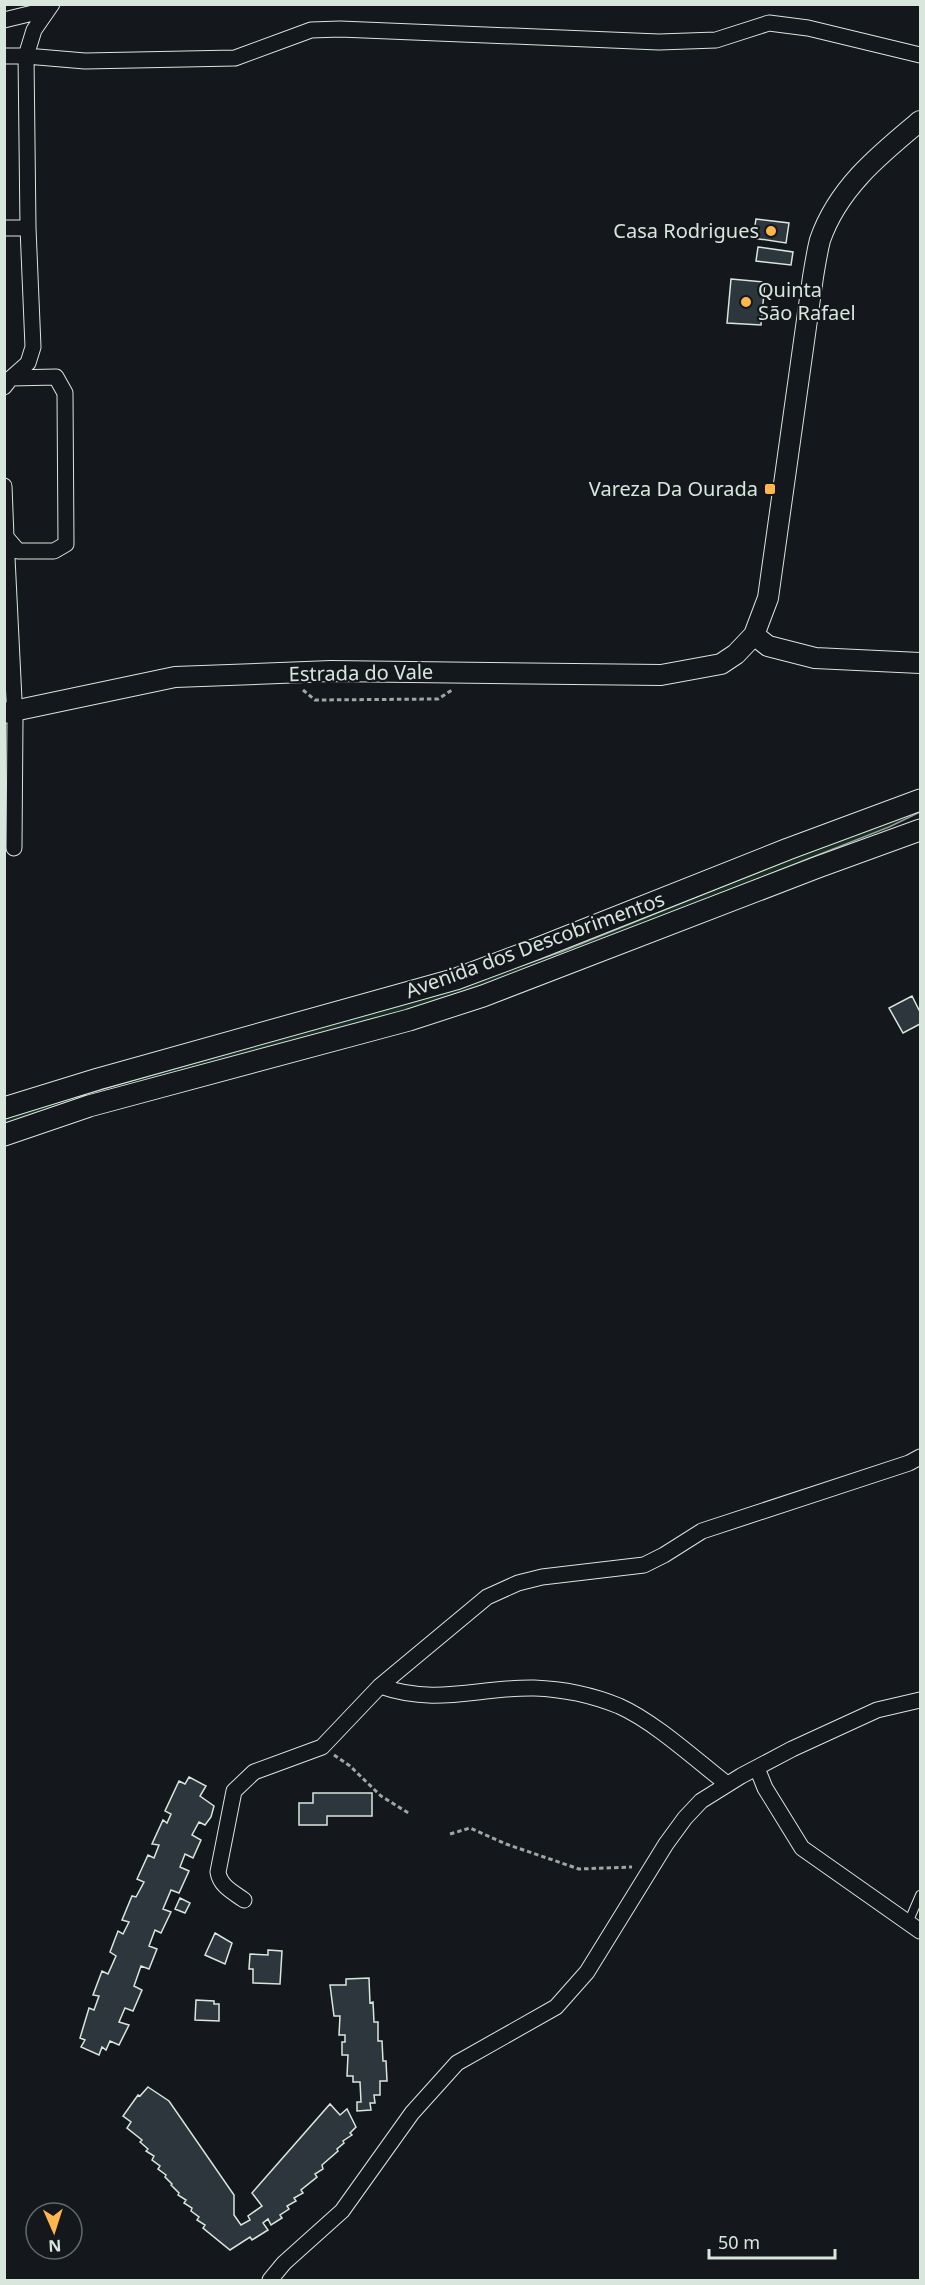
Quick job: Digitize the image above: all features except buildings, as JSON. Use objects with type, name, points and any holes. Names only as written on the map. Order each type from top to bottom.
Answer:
[{"type":"main road","name":"Avenida dos Descobrimentos","points":[[4,1108],[98,1079],[456,979],[788,849],[921,800]]},
{"type":"main road","name":"Avenida dos Descobrimentos","points":[[4,1135],[89,1106],[409,1020],[483,996],[818,867],[921,830]]},
{"type":"street","points":[[4,20],[33,13],[52,4]]},
{"type":"street","points":[[8,382],[28,363],[33,347],[28,228],[26,56],[34,30],[52,4]]},
{"type":"street","points":[[4,56],[85,61],[235,58],[311,30],[340,29],[659,42],[716,40],[769,22],[808,28],[921,55]]},
{"type":"street","points":[[921,121],[881,153],[855,181],[831,215],[820,241],[811,288],[768,598],[754,635],[768,646],[815,658],[921,663]]},
{"type":"street","points":[[4,228],[28,228]]},
{"type":"street","points":[[6,537],[18,551],[54,551],[66,544],[65,393],[56,377],[42,364],[33,347]]},
{"type":"street","points":[[8,382],[56,377]]},
{"type":"street","points":[[4,486],[9,579],[9,712],[14,848]]},
{"type":"street","points":[[9,579],[15,565],[35,551]]},
{"type":"street","name":"Estrada do Vale","points":[[9,712],[176,677],[331,671],[661,675],[721,664],[736,654],[754,635]]},
{"type":"street","points":[[244,1900],[219,1880],[218,1872],[234,1791],[254,1772],[322,1747],[380,1686],[487,1598],[518,1583],[542,1577],[644,1565],[702,1531],[909,1463],[921,1457]]},
{"type":"street","points":[[380,1686],[401,1693],[428,1696],[533,1688],[573,1691],[620,1707],[654,1728],[727,1784]]},
{"type":"street","points":[[270,2280],[284,2263],[342,2211],[412,2113],[457,2063],[556,2007],[587,1972],[648,1873],[685,1818],[701,1801],[757,1768],[877,1710],[921,1700]]},
{"type":"street","points":[[757,1768],[765,1788],[802,1848],[914,1927]]},
{"type":"lane","points":[[914,1927],[921,1895]]},
{"type":"path","points":[[322,1747],[350,1766],[381,1796],[410,1814]]},
{"type":"path","points":[[450,1834],[470,1828],[506,1844],[579,1869],[627,1867],[639,1868],[648,1873]]},
{"type":"green space","points":[[920,809],[920,812],[889,827],[480,988],[5,1126],[5,1118],[12,1115],[450,990],[561,952],[871,826]]},
{"type":"place","name":"Casa Rodrigues","points":[[771,231]]},
{"type":"place","name":"Quinta São Rafael","points":[[746,302]]},
{"type":"place","name":"Vareza Da Ourada","points":[[770,489]]}]
